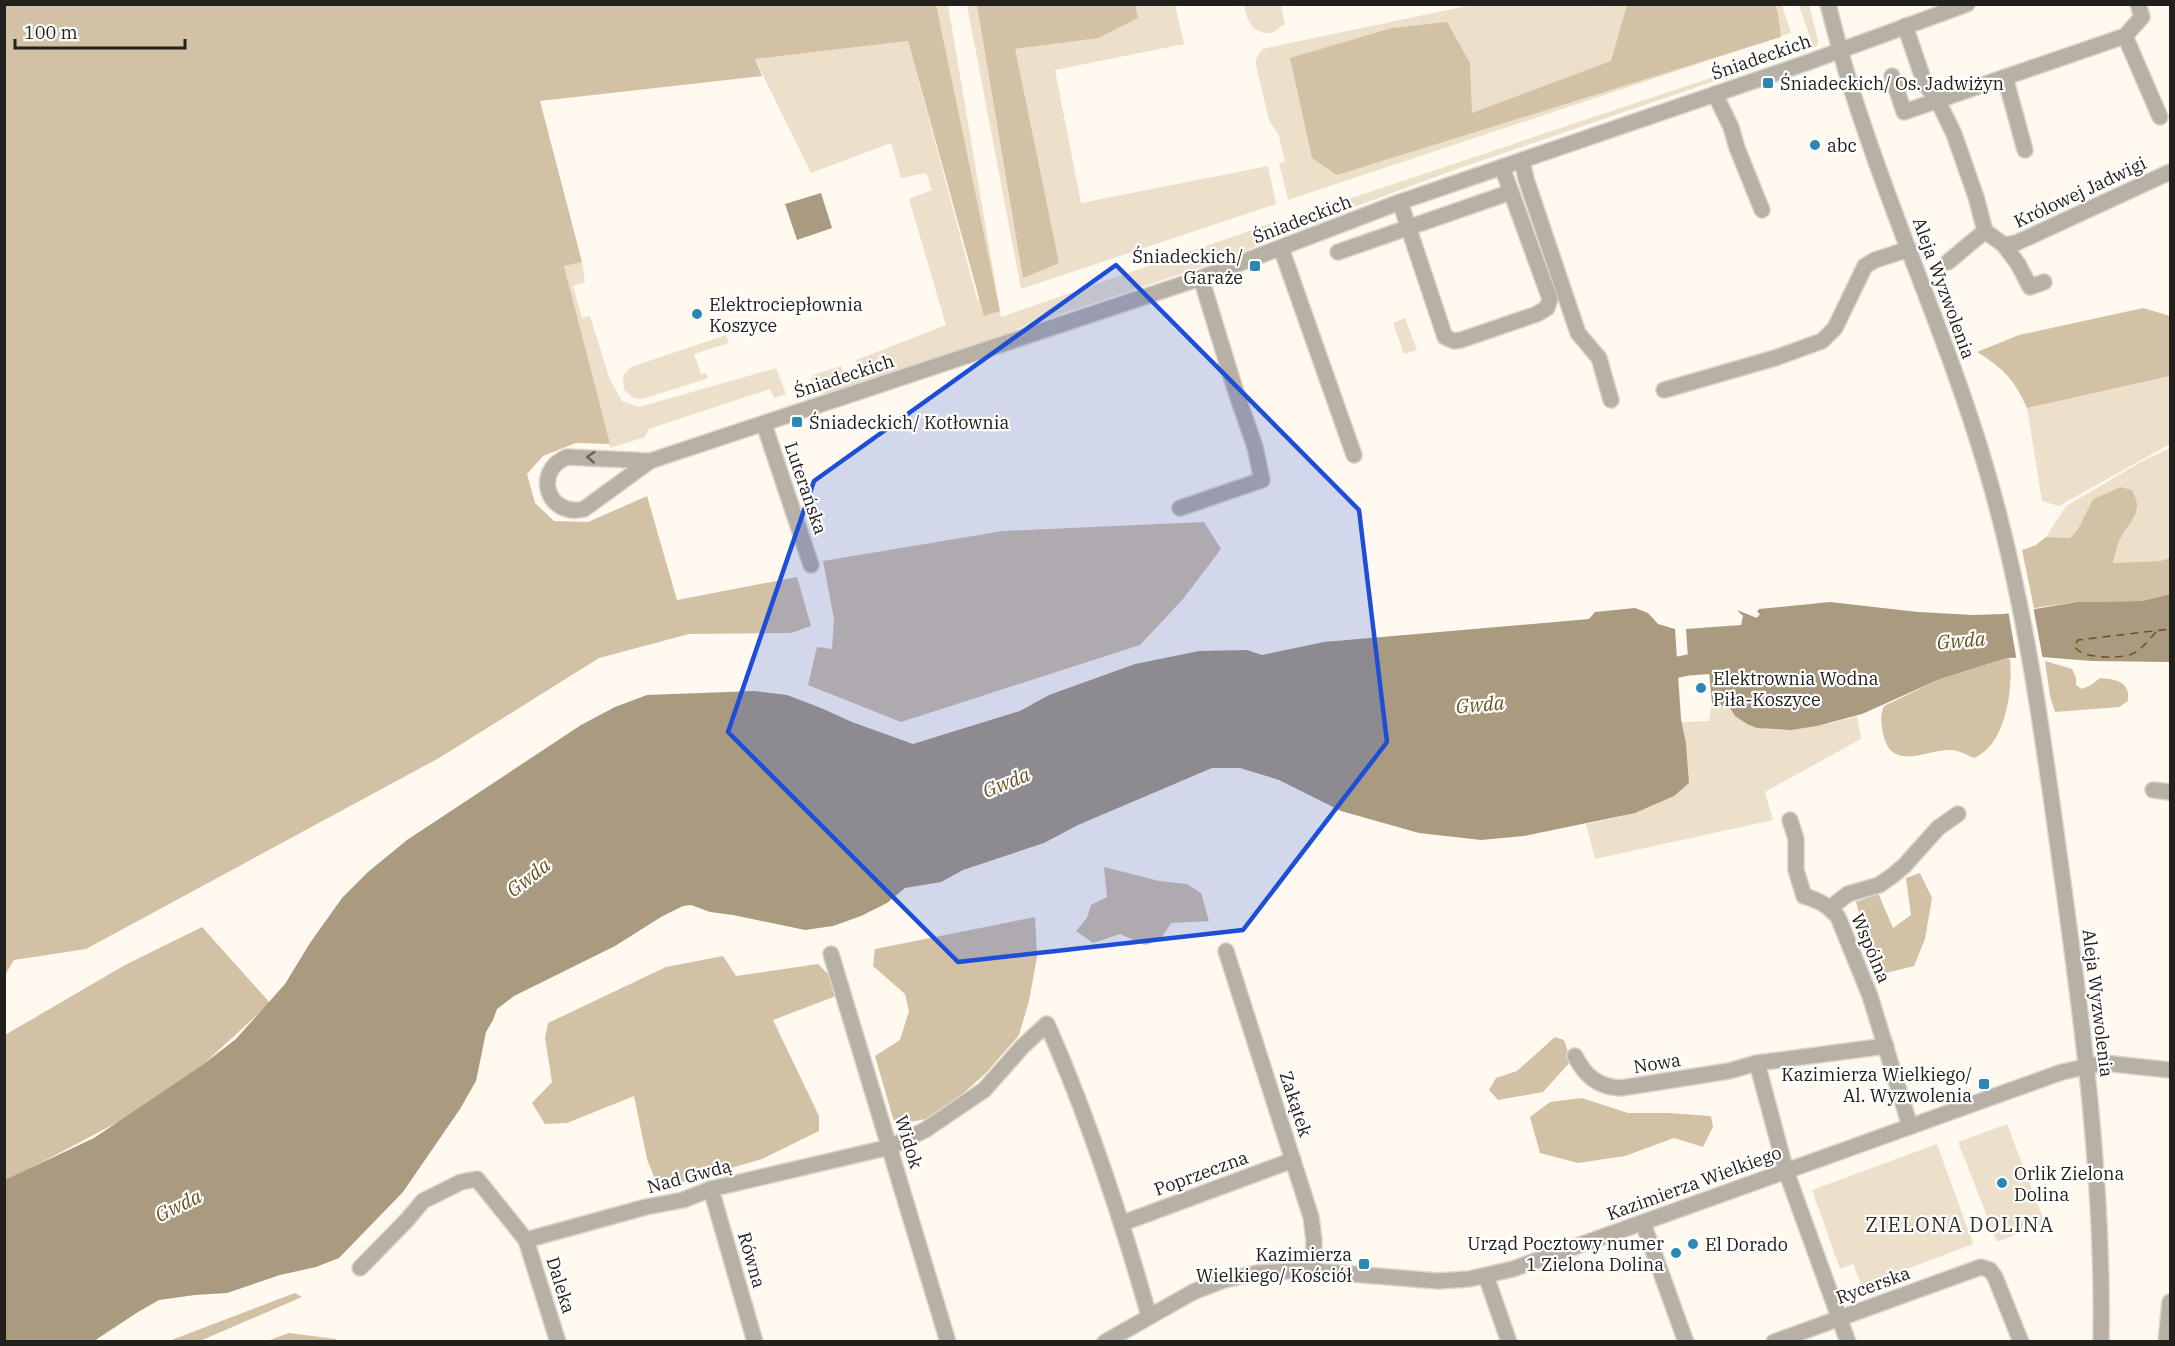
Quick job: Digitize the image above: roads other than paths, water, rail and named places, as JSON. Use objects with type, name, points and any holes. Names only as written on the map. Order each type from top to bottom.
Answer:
[{"type":"street","name":"Aleja Wyzwolenia","points":[[1828,4],[1863,126],[1966,405],[2006,542],[2032,672],[2052,801],[2086,1066],[2099,1206],[2100,1341]]},
{"type":"street","name":"Śniadeckich","points":[[650,461],[1202,278],[1400,202],[1715,94],[1966,4]]},
{"type":"street","points":[[1892,76],[1904,112],[2125,36],[2142,17],[2138,4]]},
{"type":"street","points":[[1905,26],[1925,84],[1938,101],[1954,134],[1985,231],[1948,262]]},
{"type":"street","points":[[2125,36],[2160,117]]},
{"type":"street","points":[[2006,77],[2025,150]]},
{"type":"street","points":[[1715,94],[1731,127],[1762,210]]},
{"type":"street","points":[[1522,160],[1526,179],[1578,333],[1599,358],[1611,400]]},
{"type":"street","points":[[1400,202],[1445,337],[1457,341],[1544,310],[1549,305],[1550,299],[1503,167]]},
{"type":"street","name":"Królowej Jadwigi","points":[[1985,231],[2004,245],[2016,243],[2170,172]]},
{"type":"street","points":[[1338,252],[1511,192]]},
{"type":"street","points":[[2004,245],[2019,264],[2030,287],[2044,282]]},
{"type":"street","points":[[1281,248],[1354,455]]},
{"type":"street","points":[[1664,390],[1776,358],[1822,341],[1835,328],[1865,266],[1875,260],[1909,249]]},
{"type":"street","points":[[1180,508],[1262,480],[1255,447],[1234,389],[1202,278]]},
{"type":"street","name":"Luterańska","points":[[764,424],[811,565]]},
{"type":"street","points":[[567,457],[650,461],[584,509],[574,511],[564,509],[554,501],[549,492],[547,482],[551,469],[558,461],[567,457]]},
{"type":"street","points":[[2153,790],[2170,792]]},
{"type":"street","name":"Wspólna","points":[[1910,1126],[1870,996],[1838,917],[1830,908],[1848,894],[1879,885],[1892,876],[1938,828],[1958,814]]},
{"type":"street","points":[[1790,820],[1796,839],[1796,870],[1804,896],[1830,908]]},
{"type":"street","name":"Zakątek","points":[[1226,951],[1314,1230],[1313,1271]]},
{"type":"street","name":"Widok","points":[[831,954],[948,1341]]},
{"type":"street","name":"Nad Gwdą","points":[[526,1240],[646,1207],[682,1200],[711,1189],[890,1146],[925,1131],[984,1090],[1023,1046],[1047,1024],[1072,1079],[1123,1223]]},
{"type":"street","name":"Nowa","points":[[1575,1056],[1593,1081],[1621,1088],[1729,1071],[1757,1063],[1886,1046]]},
{"type":"street","points":[[1757,1063],[1786,1171],[1848,1341]]},
{"type":"street","name":"Kazimierza Wielkiego","points":[[1105,1341],[1193,1292],[1241,1276],[1283,1270],[1438,1281],[1486,1276],[1513,1269],[1643,1223],[2046,1077],[2104,1063],[2170,1070]]},
{"type":"street","name":"Poprzeczna","points":[[1123,1223],[1293,1160]]},
{"type":"street","points":[[360,1268],[423,1201],[461,1182],[477,1179],[526,1240]]},
{"type":"street","name":"Równa","points":[[711,1189],[755,1341]]},
{"type":"street","points":[[1123,1223],[1149,1316]]},
{"type":"street","points":[[1643,1223],[1686,1341]]},
{"type":"street","name":"Daleka","points":[[526,1240],[558,1341]]},
{"type":"street","name":"Rycerska","points":[[1774,1341],[1973,1269],[1986,1268],[1995,1277],[2021,1341]]},
{"type":"street","points":[[1486,1276],[1509,1341]]},
{"type":"street","points":[[2166,1341],[2170,1302]]},
{"type":"water","points":[[821,193],[832,228],[797,240],[785,204]]},
{"type":"water","points":[[2170,594],[2169,662],[2092,661],[2042,657],[2007,658],[1940,679],[1862,714],[1817,726],[1791,730],[1757,728],[1747,724],[1735,716],[1730,708],[1712,703],[1709,671],[1689,673],[1686,629],[1741,625],[1743,616],[1737,610],[1757,618],[1760,614],[1757,612],[1759,609],[1830,602],[1918,612],[2004,614],[2077,602],[2142,601]]},
{"type":"water","points":[[1635,608],[1648,613],[1658,624],[1675,629],[1681,719],[1686,743],[1689,783],[1674,796],[1635,813],[1524,836],[1481,840],[1419,833],[1341,811],[1279,780],[1240,768],[1212,768],[1078,825],[1044,843],[963,870],[941,882],[905,888],[887,903],[833,926],[805,930],[710,912],[691,905],[683,906],[615,946],[514,996],[497,1009],[486,1032],[476,1081],[460,1109],[403,1192],[339,1258],[227,1293],[159,1300],[94,1341],[5,1341],[5,1180],[94,1138],[201,1066],[236,1039],[285,984],[310,943],[342,898],[368,872],[407,840],[581,725],[615,707],[647,695],[754,691],[787,695],[913,744],[1020,711],[1049,695],[1135,664],[1199,651],[1247,650],[1262,655],[1324,642],[1589,619],[1595,612]]},
{"type":"waterway","name":"Gwda","points":[[1649,673],[1688,665],[1716,663]]},
{"type":"place","name":"Śniadeckich/ Os. Jadwiżyn","points":[[1768,83]]},
{"type":"place","name":"abc","points":[[1815,145]]},
{"type":"place","name":"Śniadeckich/ Garaże","points":[[1255,266]]},
{"type":"place","name":"Elektrociepłownia Koszyce","points":[[697,314]]},
{"type":"place","name":"Śniadeckich/ Kotłownia","points":[[797,422]]},
{"type":"place","name":"Elektrownia Wodna Piła-Koszyce","points":[[1701,688]]},
{"type":"place","name":"Kazimierza Wielkiego/ Al. Wyzwolenia","points":[[1984,1084]]},
{"type":"place","name":"Orlik Zielona Dolina","points":[[2002,1183]]},
{"type":"place","name":"El Dorado","points":[[1693,1244]]},
{"type":"place","name":"Urząd Pocztowy numer 1 Zielona Dolina","points":[[1676,1253]]},
{"type":"place","name":"Kazimierza Wielkiego/ Kościół","points":[[1364,1264]]},
{"type":"district","name":"ZIELONA DOLINA","points":[[1960,1224]]}]
